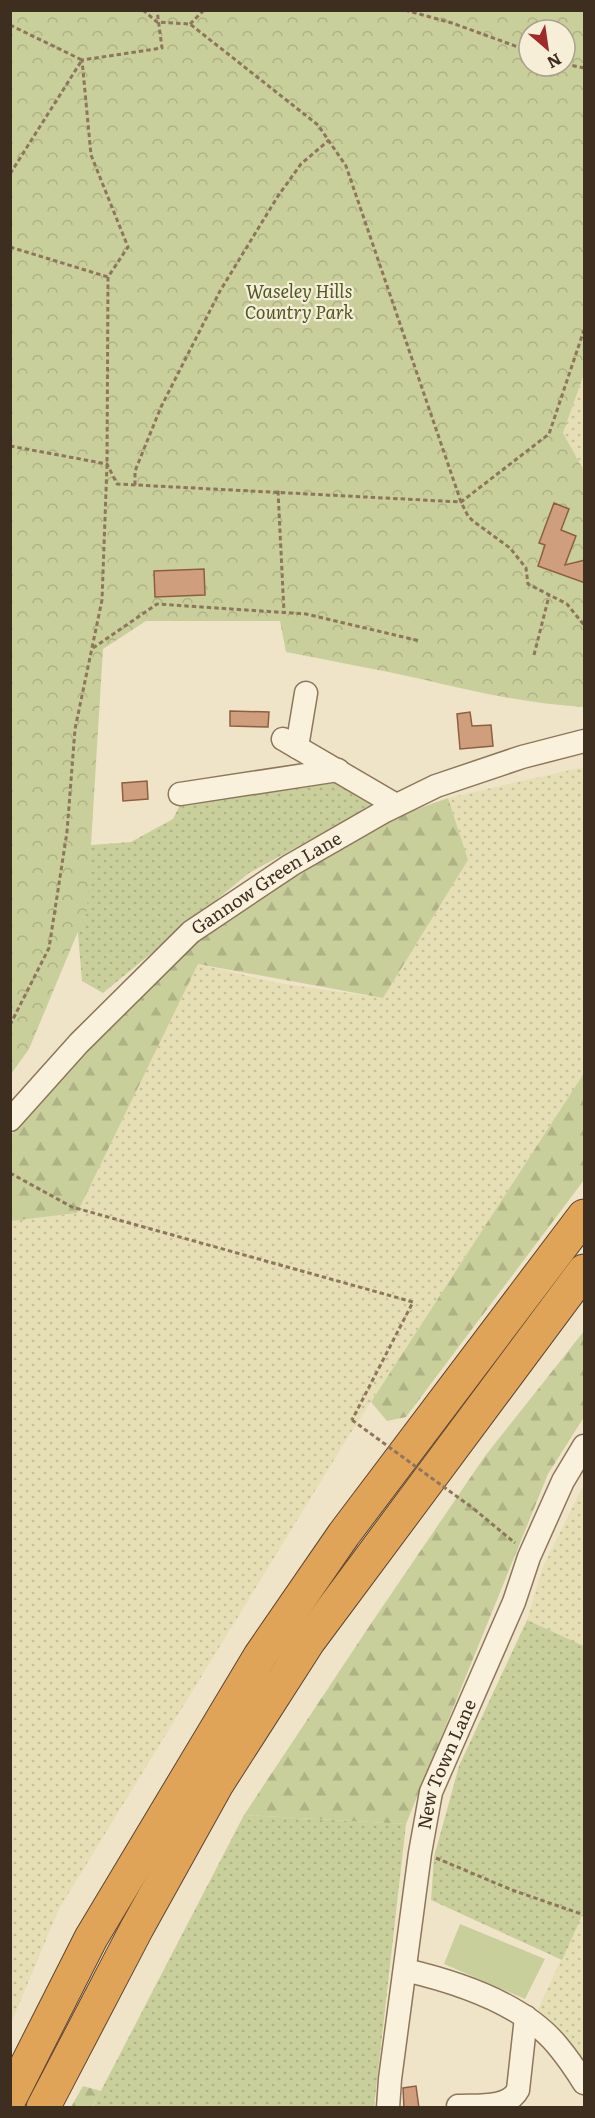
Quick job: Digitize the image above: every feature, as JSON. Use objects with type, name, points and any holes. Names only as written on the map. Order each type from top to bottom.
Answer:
[{"type":"highway","points":[[10,2098],[91,1938],[260,1656],[344,1534],[585,1216]]},
{"type":"highway","points":[[43,2108],[136,1928],[212,1794],[308,1642],[585,1271]]},
{"type":"street","points":[[306,693],[290,743],[396,805]]},
{"type":"street","name":"Gannow Green Lane","points":[[10,1120],[79,1043],[191,932],[291,865],[396,805],[436,786],[522,757],[585,741]]},
{"type":"street","points":[[180,794],[338,770]]},
{"type":"street","name":"New Town Lane","points":[[388,2108],[420,1853],[431,1792],[514,1602],[529,1557],[562,1481],[585,1446]]},
{"type":"street","points":[[405,1970],[441,1978],[476,1992],[526,2017],[557,2044],[585,2083]]},
{"type":"street","points":[[458,2106],[491,2105],[507,2101],[516,2094],[526,2017]]},
{"type":"path","points":[[143,10],[157,22],[190,24],[318,125],[329,140],[346,166],[461,502],[468,516],[510,548],[526,568],[528,584],[567,604],[585,625]]},
{"type":"path","points":[[10,24],[82,60],[162,48],[157,10]]},
{"type":"path","points":[[190,24],[204,10]]},
{"type":"path","points":[[405,10],[452,23],[517,47]]},
{"type":"path","points":[[10,174],[82,60]]},
{"type":"path","points":[[10,1025],[49,948],[67,832],[75,729],[102,600],[107,464],[108,277],[128,247],[91,155],[82,60]]},
{"type":"path","points":[[135,485],[135,471],[161,407],[220,291],[278,196],[301,164],[329,140]]},
{"type":"path","points":[[10,247],[108,277]]},
{"type":"path","points":[[107,464],[117,484],[461,502],[549,434],[585,330]]},
{"type":"path","points":[[10,446],[107,464]]},
{"type":"path","points":[[278,491],[284,612]]},
{"type":"path","points":[[534,655],[549,596]]},
{"type":"path","points":[[92,649],[158,604],[306,614],[420,641]]},
{"type":"path","points":[[10,1173],[72,1207],[413,1302],[352,1420],[474,1509],[529,1557]]},
{"type":"path","points":[[420,1853],[512,1890],[585,1915]]},
{"type":"shaded area","points":[[584,374],[584,471],[563,433]]},
{"type":"shaded area","points":[[584,767],[584,1073],[348,1437],[59,1909],[11,2023],[11,1221],[77,1213],[198,964],[278,983],[383,998],[468,860],[448,798]]},
{"type":"shaded area","points":[[584,1484],[584,1646],[527,1620],[542,1569]]},
{"type":"shaded area","points":[[584,1911],[584,2080],[534,2018]]},
{"type":"green space","name":"Waseley Hills Country Park","points":[[11,11],[584,11],[584,374],[563,433],[584,471],[584,707],[502,697],[286,652],[280,621],[146,621],[103,649],[87,910],[29,1049],[11,1074]]},
{"type":"green space","points":[[319,770],[381,789],[400,791],[249,873],[103,993],[82,981],[75,899],[91,845],[131,842],[173,819],[189,786]]},
{"type":"green space","points":[[448,798],[468,860],[383,998],[198,964],[77,1213],[11,1221],[10,1136],[184,947],[381,822]]},
{"type":"green space","points":[[584,1073],[584,1180],[406,1417],[387,1421],[371,1402]]},
{"type":"green space","points":[[584,1331],[584,1417],[548,1474],[406,1824],[244,1815],[485,1456]]},
{"type":"green space","points":[[527,1620],[584,1646],[584,1911],[562,1960],[431,1900],[434,1857],[459,1766]]},
{"type":"green space","points":[[244,1815],[406,1824],[374,2107],[92,2108]]},
{"type":"green space","points":[[460,1924],[545,1959],[525,1999],[444,1964]]},
{"type":"green space","points":[[83,2086],[101,2091],[92,2107],[71,2107]]},
{"type":"building","points":[[554,503],[569,509],[561,530],[576,536],[565,565],[585,560],[585,583],[538,566],[545,545],[539,543]]},
{"type":"building","points":[[204,569],[205,595],[155,597],[154,571]]},
{"type":"building","points":[[230,711],[269,712],[268,727],[230,726]]},
{"type":"building","points":[[470,712],[472,726],[491,725],[493,746],[460,749],[457,714]]},
{"type":"building","points":[[147,781],[148,799],[123,801],[122,783]]},
{"type":"building","points":[[416,2086],[419,2108],[404,2108],[403,2088]]}]
